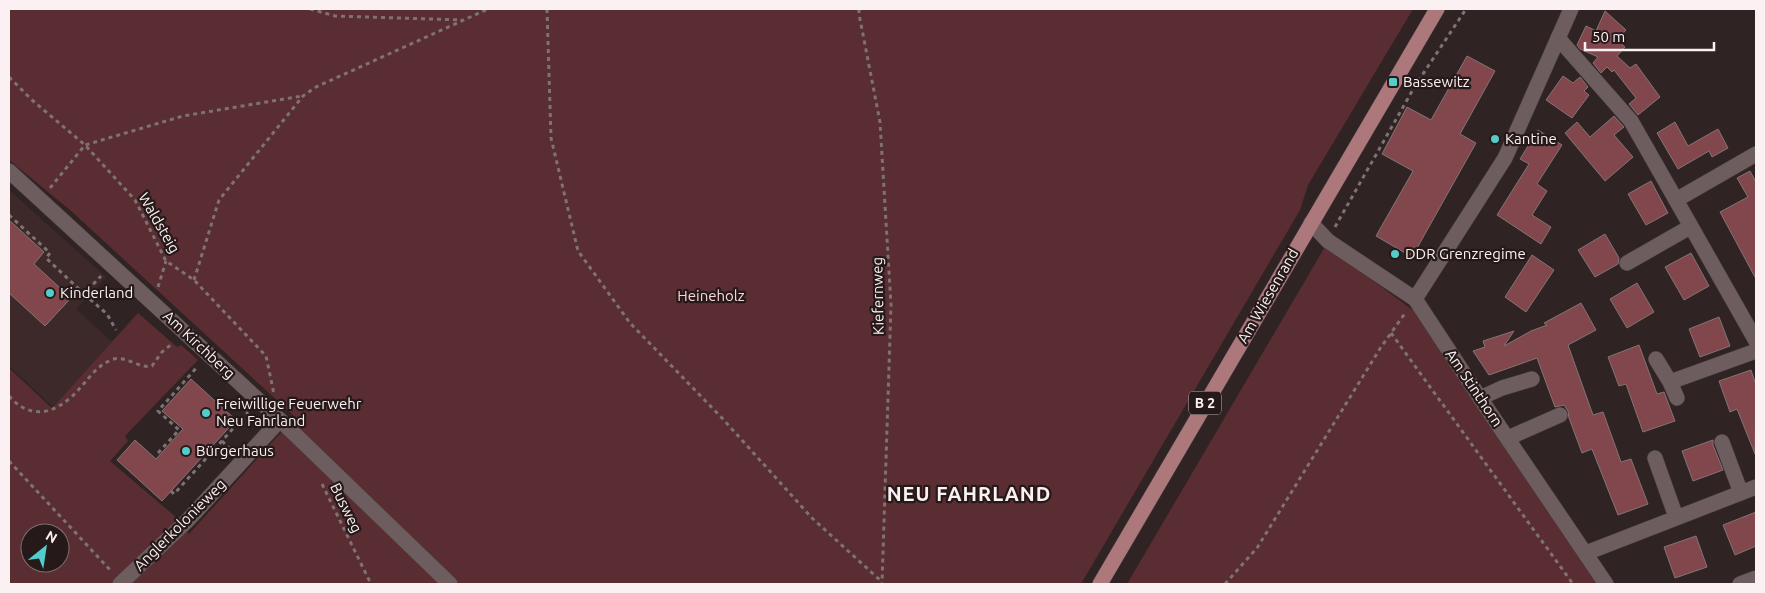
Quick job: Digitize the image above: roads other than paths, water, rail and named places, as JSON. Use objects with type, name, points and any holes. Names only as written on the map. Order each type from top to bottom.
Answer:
[{"type":"main road","name":"Am Wiesenrand","points":[[1100,584],[1437,9]]},
{"type":"street","points":[[1415,299],[1505,158],[1570,9]]},
{"type":"street","points":[[1558,38],[1632,121],[1690,227],[1756,341]]},
{"type":"street","points":[[1676,200],[1756,154]]},
{"type":"street","name":"Am Kirchberg","points":[[9,171],[259,400],[450,584]]},
{"type":"street","name":"Am Stinthorn","points":[[1311,223],[1328,241],[1415,299],[1606,584]]},
{"type":"street","points":[[1627,263],[1690,227]]},
{"type":"street","points":[[1670,382],[1756,352]]},
{"type":"street","points":[[1656,359],[1670,382],[1676,398]]},
{"type":"street","points":[[1480,398],[1502,388],[1532,379]]},
{"type":"street","points":[[1508,438],[1560,415]]},
{"type":"street","name":"Anglerkolonieweg","points":[[120,584],[188,520],[280,420]]},
{"type":"street","points":[[1722,442],[1740,493]]},
{"type":"street","points":[[1655,458],[1676,518]]},
{"type":"street","points":[[1586,553],[1756,487]]},
{"type":"street","points":[[1740,584],[1756,578]]},
{"type":"place","name":"Bassewitz","points":[[1393,82]]},
{"type":"place","name":"Kantine","points":[[1495,139]]},
{"type":"place","name":"DDR Grenzregime","points":[[1395,254]]},
{"type":"place","name":"Kinderland","points":[[50,293]]},
{"type":"place","name":"Freiwillige Feuerwehr Neu Fahrland","points":[[206,413]]},
{"type":"place","name":"Bürgerhaus","points":[[186,451]]},
{"type":"district","name":"NEU FAHRLAND","points":[[969,494]]},
{"type":"park label","name":"Heineholz","points":[[711,296]]}]
